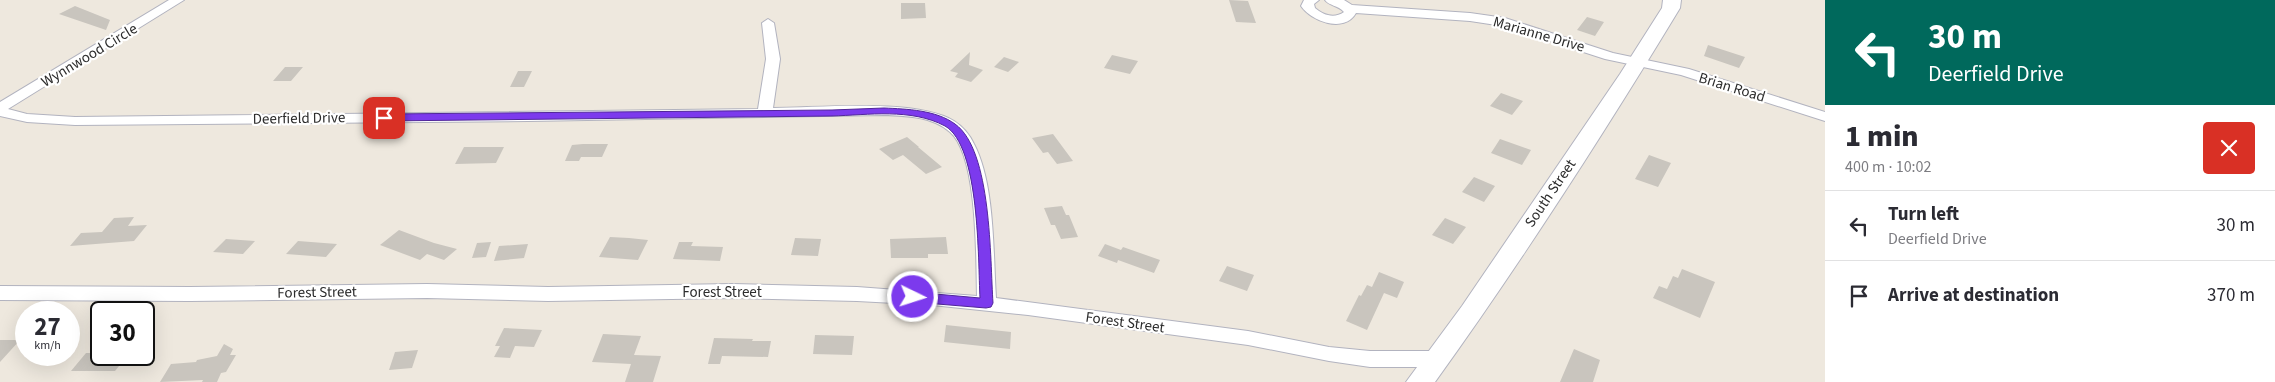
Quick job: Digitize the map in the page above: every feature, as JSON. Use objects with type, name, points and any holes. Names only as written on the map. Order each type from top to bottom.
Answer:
[{"type":"street","points":[[152,0],[176,1]]},
{"type":"street","points":[[1313,0],[1307,4],[1308,9],[1322,18],[1342,19],[1350,14],[1349,9]]},
{"type":"street","name":"Marianne Drive","points":[[1331,0],[1344,4],[1349,9],[1493,20],[1531,29],[1610,56],[1638,62]]},
{"type":"street","name":"South Street","points":[[1420,382],[1439,359],[1638,62],[1671,8],[1672,0]]},
{"type":"street","name":"Wynnwood Circle","points":[[0,110],[176,1]]},
{"type":"street","points":[[765,113],[773,59],[768,23]]},
{"type":"street","name":"Brian Road","points":[[1638,62],[1684,72],[1825,117]]},
{"type":"street","name":"Deerfield Drive","points":[[0,110],[27,118],[74,121],[907,112],[935,118],[957,130],[966,142],[980,192],[986,303]]},
{"type":"street","name":"Forest Street","points":[[0,293],[190,294],[427,291],[548,294],[776,292],[904,296],[986,303],[1248,338],[1362,358],[1439,359]]},
{"type":"building","points":[[1229,0],[1248,1],[1256,23],[1236,22]]},
{"type":"building","points":[[901,3],[925,3],[926,18],[901,19]]},
{"type":"building","points":[[75,6],[110,20],[106,30],[59,14]]},
{"type":"building","points":[[1587,17],[1604,22],[1595,36],[1577,30]]},
{"type":"building","points":[[1708,45],[1745,57],[1739,68],[1704,56]]},
{"type":"building","points":[[970,52],[969,65],[983,70],[971,82],[955,77],[958,73],[950,71]]},
{"type":"building","points":[[1112,55],[1138,61],[1130,74],[1104,68]]},
{"type":"building","points":[[1004,57],[1019,62],[1008,72],[994,67]]},
{"type":"building","points":[[285,67],[303,67],[291,81],[273,81]]},
{"type":"building","points":[[518,71],[532,71],[524,87],[510,87]]},
{"type":"building","points":[[1501,93],[1523,101],[1512,115],[1490,106]]},
{"type":"building","points":[[1053,134],[1073,161],[1057,164],[1048,152],[1043,153],[1032,138]]},
{"type":"building","points":[[907,137],[942,167],[926,174],[903,155],[893,160],[879,149]]},
{"type":"building","points":[[1500,139],[1531,150],[1522,165],[1491,153]]},
{"type":"building","points":[[608,144],[602,157],[581,157],[579,161],[565,161],[572,145]]},
{"type":"building","points":[[464,147],[504,147],[496,163],[455,164]]},
{"type":"building","points":[[1649,155],[1671,163],[1658,187],[1635,179]]},
{"type":"building","points":[[1474,177],[1495,186],[1484,202],[1462,192]]},
{"type":"building","points":[[1062,206],[1066,215],[1069,215],[1078,237],[1061,239],[1055,225],[1051,225],[1044,208]]},
{"type":"building","points":[[134,217],[128,226],[147,225],[134,241],[70,246],[81,233],[102,232],[114,218]]},
{"type":"building","points":[[1445,218],[1466,227],[1453,244],[1432,235]]},
{"type":"building","points":[[399,230],[457,249],[444,260],[427,254],[420,260],[380,245]]},
{"type":"building","points":[[610,237],[648,240],[638,260],[599,257]]},
{"type":"building","points":[[946,237],[948,254],[928,254],[928,258],[891,258],[890,239]]},
{"type":"building","points":[[795,238],[821,239],[818,256],[791,255]]},
{"type":"building","points":[[226,239],[255,241],[243,254],[213,252]]},
{"type":"building","points":[[298,241],[337,244],[326,257],[286,254]]},
{"type":"building","points":[[491,242],[486,257],[472,258],[477,243]]},
{"type":"building","points":[[679,242],[693,242],[691,246],[723,247],[720,261],[673,259]]},
{"type":"building","points":[[528,244],[524,258],[494,261],[499,246]]},
{"type":"building","points":[[1105,244],[1121,250],[1123,247],[1160,260],[1154,273],[1118,260],[1117,263],[1098,256]]},
{"type":"building","points":[[1227,266],[1254,275],[1247,291],[1219,281]]},
{"type":"building","points":[[1682,269],[1715,282],[1700,318],[1653,298],[1659,286],[1667,289],[1673,276],[1678,278]]},
{"type":"building","points":[[1379,272],[1404,282],[1397,298],[1384,293],[1367,330],[1346,321],[1359,295],[1361,296],[1367,285],[1372,287]]},
{"type":"building","points":[[946,325],[1011,332],[1010,349],[944,342]]},
{"type":"building","points":[[504,328],[542,330],[534,347],[515,346],[510,358],[494,357],[500,346],[495,346]]},
{"type":"building","points":[[603,334],[641,336],[634,355],[661,356],[653,382],[625,382],[631,364],[592,362]]},
{"type":"building","points":[[815,335],[854,336],[852,355],[813,354]]},
{"type":"building","points":[[714,338],[771,341],[768,357],[722,356],[720,364],[708,364]]},
{"type":"building","points":[[0,340],[15,340],[15,346],[0,362]]},
{"type":"building","points":[[224,344],[233,349],[230,355],[236,355],[226,372],[221,373],[217,382],[202,382],[203,380],[160,382],[171,364],[196,362],[197,360],[217,356]]},
{"type":"building","points":[[1574,349],[1600,360],[1593,382],[1560,382]]},
{"type":"building","points":[[418,350],[412,368],[389,370],[395,352]]},
{"type":"building","points":[[86,353],[90,353],[90,366],[119,366],[115,371],[71,371],[75,366],[80,366],[80,360]]},
{"type":"route","points":[[384,118],[884,111],[907,112],[935,118],[950,125],[962,136],[966,142],[974,168],[982,210],[986,303],[913,297]]}]
